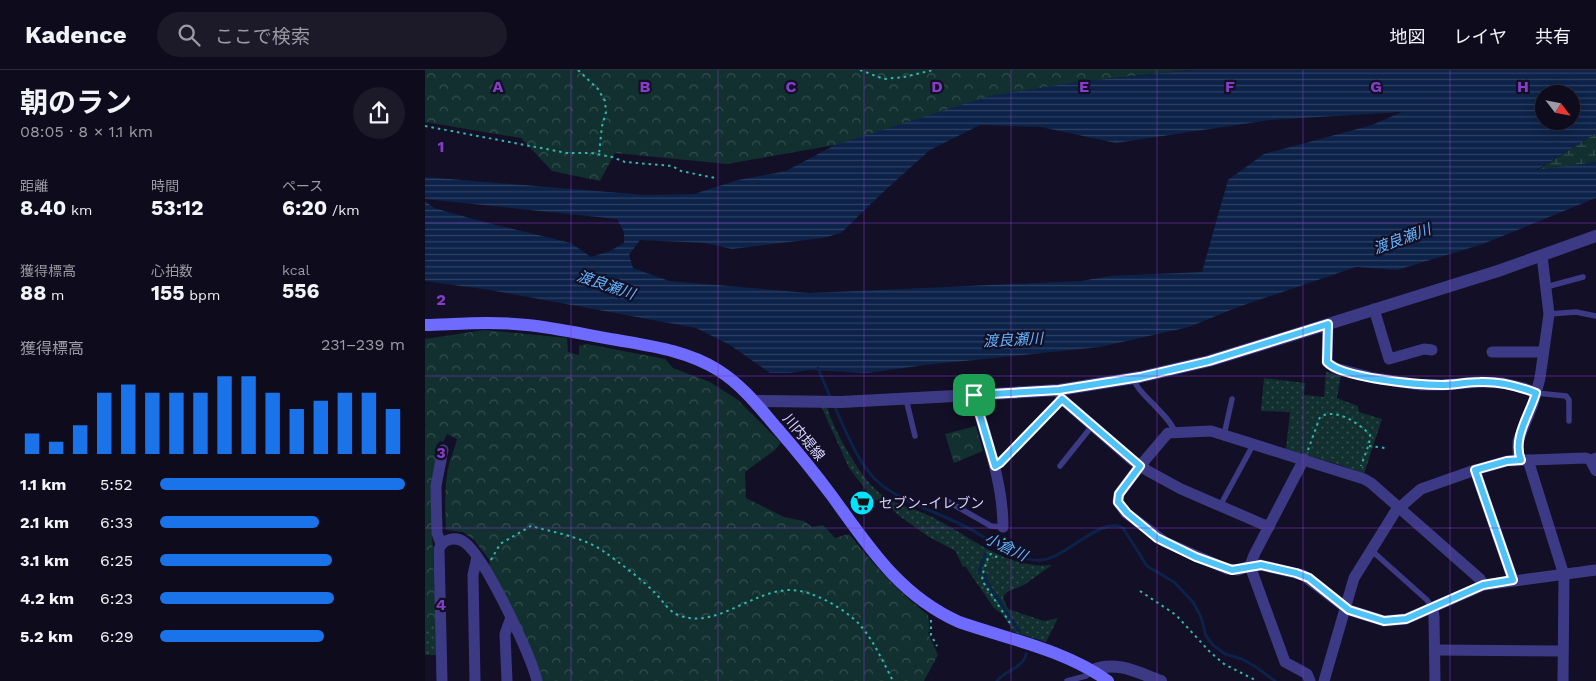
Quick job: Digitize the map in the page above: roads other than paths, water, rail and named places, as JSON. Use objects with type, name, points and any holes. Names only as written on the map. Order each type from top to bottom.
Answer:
[{"type":"main road","name":"川内堤線","points":[[425,325],[527,324],[645,345],[691,357],[706,363],[731,380],[755,401],[807,463],[881,562],[902,584],[930,607],[959,622],[1059,655],[1093,670],[1108,681]]},
{"type":"street","points":[[755,401],[841,402],[974,395],[1060,394],[1209,361],[1542,256],[1585,238],[1596,236]]},
{"type":"street","points":[[1542,256],[1549,314],[1541,378],[1518,441],[1518,453],[1524,460],[1564,575],[1563,681]]},
{"type":"street","points":[[1374,309],[1389,359],[1424,350],[1432,350]]},
{"type":"street","points":[[1328,324],[1327,362],[1335,368],[1374,378],[1421,384],[1487,382],[1524,388],[1536,393]]},
{"type":"street","points":[[1492,352],[1543,352]]},
{"type":"street","points":[[1060,394],[1092,426],[1140,466],[1181,489],[1269,527]]},
{"type":"street","points":[[974,395],[995,466],[1003,508],[1004,532]]},
{"type":"street","points":[[1483,585],[1480,578],[1371,482],[1304,459],[1208,431],[1175,432],[1165,436],[1119,494],[1118,502],[1127,513],[1157,538],[1196,557],[1232,570],[1261,565],[1303,575],[1345,608],[1389,622],[1406,619],[1483,585],[1596,570]]},
{"type":"street","points":[[442,681],[438,559],[441,544],[437,532],[436,486],[443,450]]},
{"type":"street","points":[[1324,681],[1354,578],[1399,508],[1421,489],[1507,461],[1586,458],[1595,463]]},
{"type":"street","points":[[1304,459],[1254,555],[1251,566],[1285,662],[1307,674],[1310,681]]},
{"type":"street","points":[[1475,470],[1513,580]]},
{"type":"street","points":[[441,544],[455,538],[465,542],[477,556],[511,616],[537,681]]},
{"type":"street","points":[[475,681],[473,575],[477,556]]},
{"type":"street","points":[[1433,608],[1435,681]]},
{"type":"street","points":[[507,681],[505,634],[511,616]]},
{"type":"street","points":[[1435,650],[1563,651]]},
{"type":"street","points":[[1093,670],[1113,665],[1136,671],[1161,681]]},
{"type":"lane","points":[[1546,287],[1583,277]]},
{"type":"lane","points":[[1549,314],[1576,312],[1596,316]]},
{"type":"lane","points":[[1133,377],[1136,386],[1171,424],[1175,432]]},
{"type":"lane","points":[[1536,393],[1566,396],[1569,400],[1569,421]]},
{"type":"lane","points":[[995,466],[1000,463],[1060,394]]},
{"type":"lane","points":[[906,399],[915,436]]},
{"type":"lane","points":[[1224,435],[1232,399]]},
{"type":"lane","points":[[1060,466],[1092,426]]},
{"type":"lane","points":[[1220,506],[1253,445]]},
{"type":"lane","points":[[947,501],[1004,532]]},
{"type":"lane","points":[[1371,550],[1427,600],[1433,608]]},
{"type":"lane","points":[[1067,681],[1086,676],[1093,670]]},
{"type":"water","name":"渡良瀬川","points":[[1191,70],[1596,70],[1596,133],[1537,170],[1596,162],[1596,198],[1483,244],[1397,270],[1356,267],[1238,307],[1189,327],[1100,347],[925,365],[867,373],[809,370],[790,373],[770,373],[730,345],[696,328],[490,290],[425,281],[425,201],[434,208],[571,243],[591,257],[610,251],[624,243],[624,232],[617,219],[425,199],[425,177],[645,195],[694,194],[738,180],[786,171],[835,145],[989,96],[1078,82]],"holes":[[[1402,112],[1372,125],[1264,154],[1228,180],[1202,272],[1110,276],[1081,281],[810,293],[669,281],[633,268],[629,255],[640,240],[705,243],[732,249],[823,238],[841,233],[930,150],[980,125],[1041,127],[1116,143],[1270,120]]]},
{"type":"waterway","name":"小倉川","points":[[818,368],[831,399]]},
{"type":"waterway","name":"小倉川","points":[[834,405],[862,462],[874,478],[883,486],[894,494],[958,523],[1020,556],[1035,560],[1052,558],[1105,527],[1123,528],[1147,566],[1174,582],[1193,602],[1201,617],[1206,636],[1213,645],[1225,654],[1242,659],[1256,667],[1275,681]]},
{"type":"waterway","points":[[979,573],[985,554]]},
{"type":"waterway","points":[[986,575],[985,578],[989,586],[1019,631]]},
{"type":"waterway","points":[[997,681],[1004,674],[1018,666],[1026,654]]},
{"type":"place","name":"セブン-イレブン","points":[[862,503]]}]
